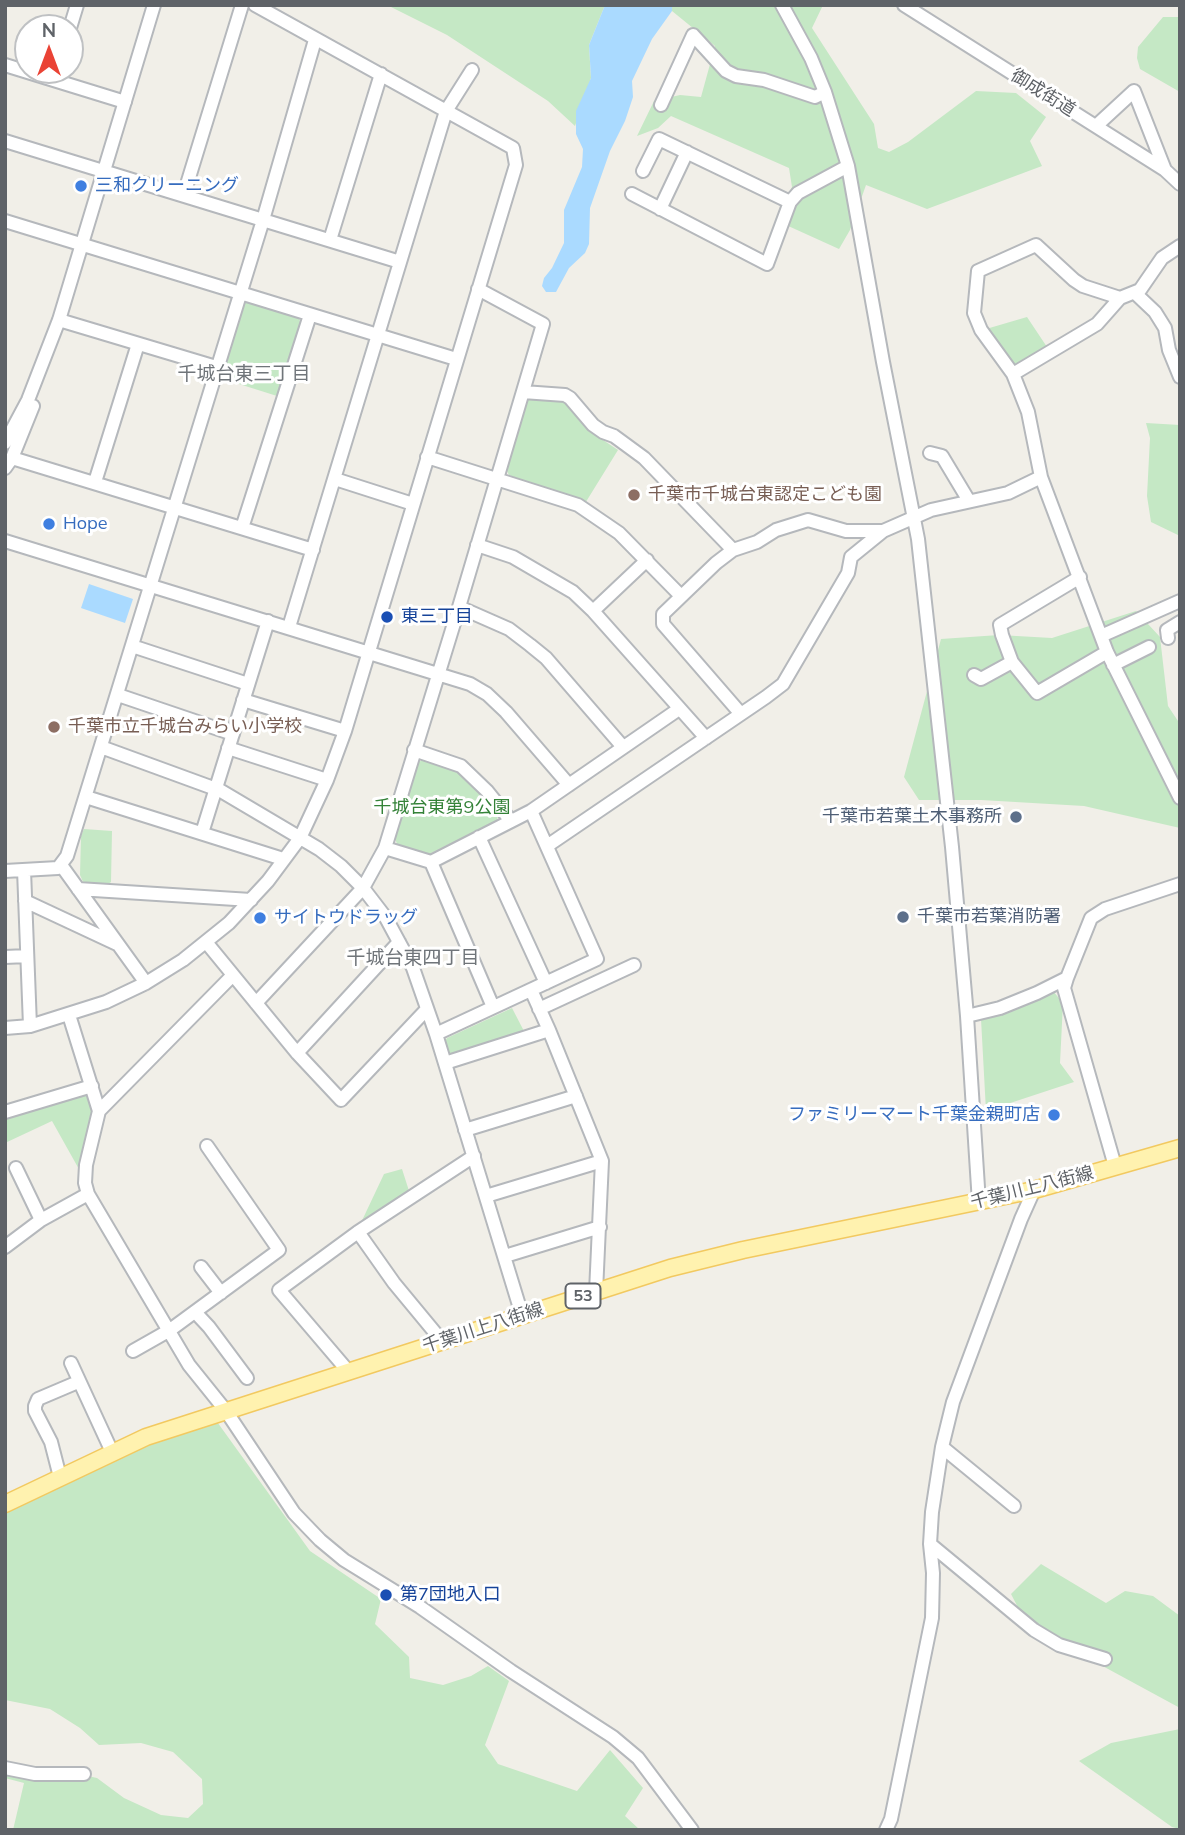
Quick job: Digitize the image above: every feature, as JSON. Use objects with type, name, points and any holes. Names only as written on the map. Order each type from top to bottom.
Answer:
[{"type":"main road","name":"千葉川上八街線","points":[[5,1504],[146,1437],[522,1315],[708,1258],[979,1203],[1180,1148]]},
{"type":"street","points":[[61,5],[76,7]]},
{"type":"street","points":[[5,443],[28,400],[59,320],[154,5]]},
{"type":"street","points":[[184,194],[242,5]]},
{"type":"street","points":[[5,1028],[30,1027],[106,1002],[146,983],[183,960],[229,923],[251,900],[300,838],[327,780],[345,731],[516,165],[513,148],[255,5]]},
{"type":"street","points":[[782,5],[811,58],[825,92],[848,166],[918,539],[952,847],[967,1016],[979,1203]]},
{"type":"street","name":"御成街道","points":[[904,5],[1165,170],[1180,184]]},
{"type":"street","points":[[661,105],[693,35],[726,71],[736,76],[764,80],[815,97],[825,92]]},
{"type":"street","points":[[5,871],[58,867],[67,856],[263,220],[315,40]]},
{"type":"street","points":[[289,627],[446,111],[472,70]]},
{"type":"street","points":[[330,240],[381,74]]},
{"type":"street","points":[[78,84],[125,102]]},
{"type":"street","points":[[1097,126],[1134,91],[1165,170]]},
{"type":"street","points":[[643,172],[659,139],[790,202]]},
{"type":"street","points":[[5,141],[400,262]]},
{"type":"street","points":[[660,209],[687,152]]},
{"type":"street","points":[[632,194],[767,264],[790,202],[798,193],[848,166]]},
{"type":"street","points":[[5,221],[456,359]]},
{"type":"street","points":[[1179,795],[1107,652],[1041,477],[1028,412],[1013,374],[982,330],[974,313],[978,271],[1036,245],[1083,286],[1120,298],[1136,294],[1162,258],[1180,246]]},
{"type":"street","points":[[256,1003],[363,888],[384,848],[459,607],[543,324],[478,289]]},
{"type":"street","points":[[1136,294],[1155,312],[1166,328],[1169,350],[1180,377]]},
{"type":"street","points":[[1013,374],[1097,324],[1120,298]]},
{"type":"street","points":[[242,528],[310,315]]},
{"type":"street","points":[[59,320],[216,367]]},
{"type":"street","points":[[95,482],[138,344]]},
{"type":"street","points":[[44,362],[34,403],[9,463],[95,482],[313,550]]},
{"type":"street","points":[[523,393],[565,395],[570,398],[593,425],[614,436],[644,458],[733,550]]},
{"type":"street","points":[[930,453],[942,456],[969,501]]},
{"type":"street","points":[[427,457],[578,505],[619,533],[681,596]]},
{"type":"street","points":[[547,846],[783,684],[848,573],[851,557],[883,531],[931,510],[1008,493],[1041,477]]},
{"type":"street","points":[[335,479],[413,504]]},
{"type":"street","points":[[741,714],[663,624],[663,614],[733,550],[757,542],[776,530],[808,520],[846,531],[883,531]]},
{"type":"street","points":[[5,541],[470,684],[487,694],[506,712],[569,785]]},
{"type":"street","points":[[477,545],[513,557],[573,592],[706,738]]},
{"type":"street","points":[[593,611],[648,560]]},
{"type":"street","points":[[1080,577],[1000,625],[1002,635],[1012,662],[1037,693],[1107,652]]},
{"type":"street","points":[[1101,636],[1180,601]]},
{"type":"street","points":[[459,607],[509,629],[530,645],[554,668],[623,747]]},
{"type":"street","points":[[202,833],[268,621]]},
{"type":"street","points":[[1168,638],[1167,630],[1180,622]]},
{"type":"street","points":[[132,646],[248,684]]},
{"type":"street","points":[[1113,665],[1149,647]]},
{"type":"street","points":[[974,675],[981,679],[1012,662]]},
{"type":"street","points":[[118,695],[233,734]]},
{"type":"street","points":[[243,700],[345,731]]},
{"type":"street","points":[[384,848],[430,862],[531,811],[679,709]]},
{"type":"street","points":[[101,747],[216,789],[300,838],[341,866],[363,888],[386,918],[413,968],[436,1034],[522,1315]]},
{"type":"street","points":[[228,748],[327,780]]},
{"type":"street","points":[[414,750],[461,766],[475,778],[511,821]]},
{"type":"street","points":[[86,797],[283,859]]},
{"type":"street","points":[[436,1034],[597,959],[531,811]]},
{"type":"street","points":[[479,837],[546,983]]},
{"type":"street","points":[[430,862],[493,1007]]},
{"type":"street","points":[[61,865],[146,983]]},
{"type":"street","points":[[24,870],[30,1027]]},
{"type":"street","points":[[1115,1167],[1064,988],[1091,918],[1105,909],[1180,884]]},
{"type":"street","points":[[78,889],[251,900]]},
{"type":"street","points":[[25,901],[119,945]]},
{"type":"street","points":[[206,942],[298,1053],[341,1100],[427,1009]]},
{"type":"street","points":[[298,1053],[400,942]]},
{"type":"street","points":[[5,957],[27,956]]},
{"type":"street","points":[[539,1009],[634,965]]},
{"type":"street","points":[[99,1111],[233,975]]},
{"type":"street","points":[[967,1016],[1000,1008],[1067,978]]},
{"type":"street","points":[[531,990],[602,1160],[596,1292]]},
{"type":"street","points":[[69,1015],[99,1111],[86,1165],[85,1183],[88,1194],[189,1365],[226,1411],[294,1513],[344,1560],[421,1607],[511,1671],[613,1737],[638,1758],[692,1830]]},
{"type":"street","points":[[445,1063],[549,1030]]},
{"type":"street","points":[[5,1112],[92,1086]]},
{"type":"street","points":[[465,1130],[576,1096]]},
{"type":"street","points":[[133,1352],[142,1337],[170,1330],[279,1250],[207,1146]]},
{"type":"street","points":[[348,1371],[279,1290],[358,1232],[474,1156]]},
{"type":"street","points":[[486,1196],[602,1160]]},
{"type":"street","points":[[16,1168],[41,1220]]},
{"type":"street","points":[[886,1830],[891,1819],[932,1618],[933,1573],[930,1544],[942,1447],[953,1402],[1034,1190]]},
{"type":"street","points":[[5,1227],[8,1244],[41,1220],[88,1194]]},
{"type":"street","points":[[505,1256],[600,1227]]},
{"type":"street","points":[[358,1232],[394,1283],[442,1341]]},
{"type":"street","points":[[201,1267],[221,1293]]},
{"type":"street","points":[[195,1312],[247,1378]]},
{"type":"street","points":[[71,1363],[112,1452]]},
{"type":"street","points":[[60,1477],[51,1442],[35,1406],[38,1399],[78,1381]]},
{"type":"street","points":[[942,1447],[1014,1506]]},
{"type":"street","points":[[930,1544],[1034,1630],[1059,1646],[1105,1660]]},
{"type":"street","points":[[5,1768],[35,1774],[84,1774]]},
{"type":"green space","points":[[387,5],[605,5],[589,45],[591,78],[575,126],[548,101],[447,35]]},
{"type":"green space","points":[[672,5],[823,5],[812,28],[874,124],[878,148],[889,152],[908,142],[976,91],[1016,93],[1046,117],[1030,141],[1042,166],[927,209],[866,185],[850,230],[839,249],[775,220],[792,187],[789,168],[671,116],[658,128],[637,136],[654,101],[680,95],[701,97],[715,46],[672,11]]},
{"type":"green space","points":[[1163,17],[1180,17],[1180,92],[1140,69],[1137,58],[1138,47]]},
{"type":"green space","points":[[247,301],[299,317],[301,327],[277,396],[220,378],[243,303]]},
{"type":"green space","points":[[1027,317],[1049,350],[1013,369],[986,329]]},
{"type":"green space","points":[[528,398],[564,401],[591,432],[618,450],[584,505],[509,475],[506,469]]},
{"type":"green space","points":[[1146,423],[1180,425],[1180,536],[1151,522],[1147,496],[1150,438]]},
{"type":"green space","points":[[1136,611],[1160,637],[1168,706],[1180,724],[1180,828],[1084,806],[981,800],[919,800],[904,777],[941,639],[999,635],[1052,638]]},
{"type":"green space","name":"千城台東第9公園","points":[[424,759],[457,771],[471,782],[498,814],[497,821],[427,855],[398,846],[395,839],[419,762]]},
{"type":"green space","points":[[84,829],[112,831],[111,882],[107,885],[84,884],[80,875],[81,836]]},
{"type":"green space","points":[[1053,991],[1063,1003],[1060,1063],[1074,1082],[986,1111],[981,1019]]},
{"type":"green space","points":[[512,1008],[526,1035],[456,1056],[449,1055],[445,1041],[447,1038]]},
{"type":"green space","points":[[83,1094],[88,1096],[94,1115],[80,1171],[52,1121],[5,1143],[5,1118]]},
{"type":"green space","points":[[402,1169],[410,1194],[358,1229],[384,1174]]},
{"type":"green space","points":[[215,1419],[310,1551],[381,1599],[375,1624],[409,1657],[410,1678],[443,1685],[471,1676],[488,1666],[509,1681],[485,1745],[498,1764],[577,1791],[610,1750],[643,1788],[625,1816],[640,1830],[13,1830],[24,1783],[5,1778],[5,1772],[69,1772],[97,1778],[124,1798],[161,1815],[188,1818],[203,1804],[202,1779],[173,1752],[141,1743],[99,1745],[80,1728],[50,1709],[5,1700],[5,1509],[135,1446]]},
{"type":"green space","points":[[1041,1564],[1106,1603],[1125,1591],[1153,1596],[1180,1616],[1180,1708],[1027,1625],[1011,1594]]},
{"type":"green space","points":[[1180,1729],[1180,1829],[1172,1827],[1079,1761],[1111,1743]]},
{"type":"water","points":[[605,5],[672,5],[672,11],[652,39],[632,81],[633,97],[590,208],[589,244],[585,253],[569,268],[556,292],[546,292],[542,286],[544,278],[564,243],[564,210],[582,167],[583,149],[576,134],[576,111],[591,78],[589,45]]},
{"type":"water","points":[[89,584],[133,599],[125,623],[81,608]]},
{"type":"place","name":"三和クリーニング","points":[[81,186]]},
{"type":"place","name":"千葉市千城台東認定こども園","points":[[634,495]]},
{"type":"place","name":"Hope","points":[[49,524]]},
{"type":"place","name":"東三丁目","points":[[387,617]]},
{"type":"place","name":"千葉市立千城台みらい小学校","points":[[54,727]]},
{"type":"place","name":"千葉市若葉土木事務所","points":[[1016,817]]},
{"type":"place","name":"千葉市若葉消防署","points":[[903,917]]},
{"type":"place","name":"サイトウドラッグ","points":[[260,918]]},
{"type":"place","name":"ファミリーマート千葉金親町店","points":[[1054,1115]]},
{"type":"place","name":"第7団地入口","points":[[386,1595]]},
{"type":"district","name":"千城台東三丁目","points":[[244,374]]},
{"type":"district","name":"千城台東四丁目","points":[[413,958]]}]
